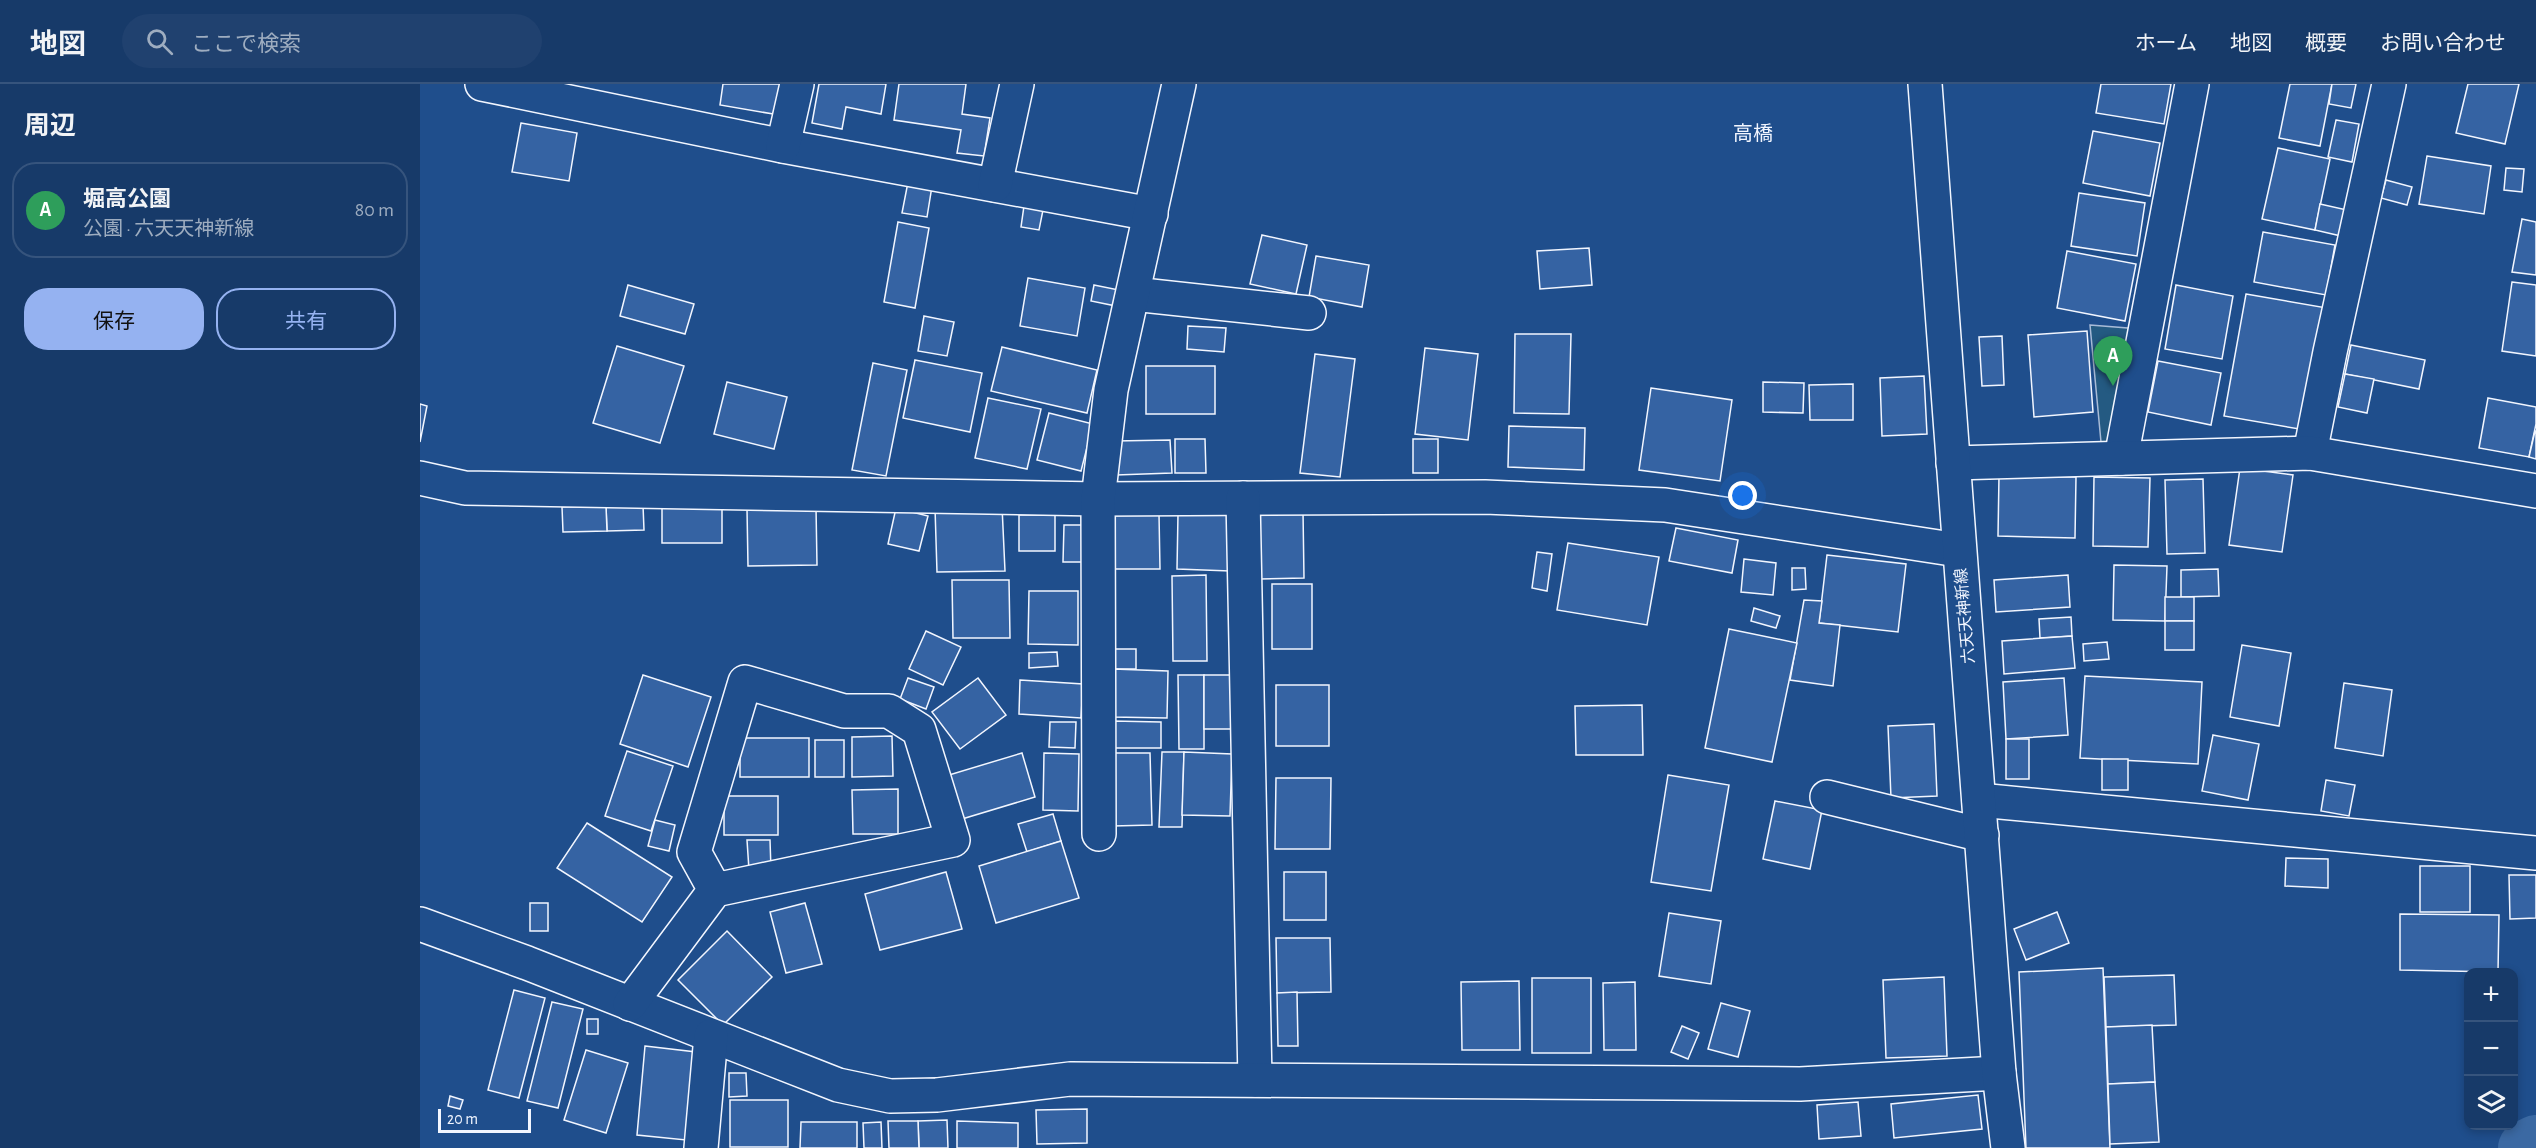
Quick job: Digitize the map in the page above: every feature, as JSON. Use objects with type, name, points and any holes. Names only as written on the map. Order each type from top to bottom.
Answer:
[{"type":"street","points":[[482,84],[606,96],[783,146],[1151,214]]},
{"type":"street","points":[[783,146],[797,84]]},
{"type":"street","points":[[995,185],[1017,84]]},
{"type":"street","points":[[1099,834],[1098,499],[1111,390],[1179,84]]},
{"type":"street","name":"六天天神新線","points":[[1925,84],[1958,550],[2008,1148]]},
{"type":"street","points":[[2121,458],[2192,84]]},
{"type":"street","points":[[2310,453],[2389,84]]},
{"type":"street","points":[[1133,294],[1309,313]]},
{"type":"street","points":[[1953,462],[2310,453],[2536,491]]},
{"type":"street","points":[[420,478],[465,488],[1098,499],[1485,497],[1665,505],[1958,550]]},
{"type":"street","points":[[1243,498],[1256,1080]]},
{"type":"street","points":[[630,1004],[715,890],[953,840],[919,730],[889,711],[844,711],[745,682],[694,852],[715,890]]},
{"type":"street","points":[[1827,796],[1982,835]]},
{"type":"street","points":[[1979,800],[2536,853]]},
{"type":"street","points":[[420,924],[838,1085],[890,1096],[937,1095],[1070,1079],[1800,1083],[2000,1073]]},
{"type":"street","points":[[701,1148],[711,1035]]},
{"type":"shaded area","points":[[2090,325],[2140,329],[2118,443],[2101,442]]},
{"type":"building","points":[[723,84],[784,84],[779,115],[720,105]]},
{"type":"building","points":[[819,84],[886,84],[881,114],[846,107],[842,129],[812,123]]},
{"type":"building","points":[[899,84],[966,84],[962,114],[990,118],[984,156],[957,153],[961,130],[894,120]]},
{"type":"building","points":[[2101,84],[2171,84],[2164,124],[2096,113]]},
{"type":"building","points":[[2290,84],[2332,84],[2320,146],[2279,138]]},
{"type":"building","points":[[2332,84],[2356,84],[2351,108],[2329,104]]},
{"type":"building","points":[[2468,84],[2519,84],[2505,144],[2456,133]]},
{"type":"building","points":[[2336,120],[2359,124],[2352,162],[2328,157]]},
{"type":"building","points":[[521,123],[577,133],[569,181],[512,172]]},
{"type":"building","points":[[2093,131],[2160,143],[2150,196],[2083,183]]},
{"type":"building","points":[[2278,148],[2330,159],[2315,230],[2262,219]]},
{"type":"building","points":[[2427,156],[2491,166],[2484,214],[2419,204]]},
{"type":"building","points":[[2506,168],[2524,169],[2522,192],[2504,190]]},
{"type":"building","points":[[2386,180],[2412,187],[2407,205],[2381,198]]},
{"type":"building","points":[[908,182],[932,186],[927,217],[902,213]]},
{"type":"building","points":[[2079,193],[2145,203],[2137,256],[2071,246]]},
{"type":"building","points":[[2320,204],[2347,210],[2341,236],[2315,230]]},
{"type":"building","points":[[1024,206],[1043,210],[1039,230],[1021,227]]},
{"type":"building","points":[[2522,219],[2536,222],[2536,275],[2512,272]]},
{"type":"building","points":[[898,222],[929,228],[915,308],[884,302]]},
{"type":"building","points":[[2263,232],[2335,245],[2326,295],[2254,282]]},
{"type":"building","points":[[1262,235],[1307,245],[1296,294],[1250,284]]},
{"type":"building","points":[[1589,248],[1592,285],[1540,289],[1537,251]]},
{"type":"building","points":[[2067,251],[2136,264],[2125,321],[2057,308]]},
{"type":"building","points":[[1316,256],[1369,265],[1362,307],[1309,297]]},
{"type":"building","points":[[1028,278],[1085,288],[1077,336],[1020,326]]},
{"type":"building","points":[[2512,282],[2536,285],[2536,356],[2502,351]]},
{"type":"building","points":[[628,285],[694,304],[685,334],[620,316]]},
{"type":"building","points":[[1094,285],[1119,290],[1116,306],[1091,301]]},
{"type":"building","points":[[2176,285],[2233,296],[2222,359],[2165,349]]},
{"type":"building","points":[[2246,294],[2327,308],[2305,430],[2224,416]]},
{"type":"building","points":[[924,316],[954,322],[947,356],[918,351]]},
{"type":"building","points":[[1188,326],[1226,328],[1224,352],[1187,349]]},
{"type":"building","points":[[2087,331],[2093,412],[2034,417],[2028,335]]},
{"type":"building","points":[[1515,334],[1571,334],[1569,414],[1514,413]]},
{"type":"building","points":[[2002,336],[2004,385],[1982,386],[1979,337]]},
{"type":"building","points":[[2351,345],[2425,360],[2419,389],[2345,374]]},
{"type":"building","points":[[617,346],[684,366],[660,443],[593,423]]},
{"type":"building","points":[[1002,347],[1097,370],[1087,413],[991,391]]},
{"type":"building","points":[[1425,348],[1478,354],[1468,440],[1415,434]]},
{"type":"building","points":[[1315,354],[1355,359],[1340,477],[1300,473]]},
{"type":"building","points":[[915,360],[982,373],[970,432],[903,418]]},
{"type":"building","points":[[2158,361],[2221,373],[2211,425],[2148,412]]},
{"type":"building","points":[[873,363],[907,370],[886,476],[852,470]]},
{"type":"building","points":[[1146,366],[1215,366],[1215,414],[1146,414]]},
{"type":"building","points":[[2345,374],[2374,379],[2367,413],[2338,407]]},
{"type":"building","points":[[1924,376],[1927,434],[1882,436],[1880,378]]},
{"type":"building","points":[[727,382],[787,397],[774,449],[714,434]]},
{"type":"building","points":[[1763,382],[1804,383],[1803,413],[1763,412]]},
{"type":"building","points":[[1853,384],[1853,420],[1810,420],[1809,385]]},
{"type":"building","points":[[1651,388],[1732,400],[1720,481],[1639,470]]},
{"type":"building","points":[[988,398],[1041,409],[1027,469],[975,458]]},
{"type":"building","points":[[2488,398],[2536,407],[2536,424],[2529,457],[2479,448]]},
{"type":"building","points":[[420,404],[427,406],[420,442]]},
{"type":"building","points":[[1049,413],[1093,424],[1081,471],[1037,460]]},
{"type":"building","points":[[1509,426],[1585,428],[1584,470],[1508,467]]},
{"type":"building","points":[[2536,431],[2536,459],[2529,457]]},
{"type":"building","points":[[1175,439],[1205,439],[1206,473],[1175,473]]},
{"type":"building","points":[[1413,439],[1438,439],[1438,473],[1413,473]]},
{"type":"building","points":[[1170,440],[1172,473],[1116,475],[1115,441]]},
{"type":"building","points":[[2240,468],[2293,475],[2282,552],[2229,545]]},
{"type":"building","points":[[1999,476],[2076,477],[2075,538],[1998,536]]},
{"type":"building","points":[[2094,477],[2150,478],[2148,547],[2093,546]]},
{"type":"building","points":[[2203,479],[2205,553],[2167,554],[2165,480]]},
{"type":"building","points":[[643,505],[644,530],[607,531],[606,506]]},
{"type":"building","points":[[606,506],[607,531],[563,532],[562,507]]},
{"type":"building","points":[[1002,506],[1005,571],[937,572],[935,508]]},
{"type":"building","points":[[722,507],[722,543],[662,543],[662,508]]},
{"type":"building","points":[[816,507],[817,565],[748,566],[747,509]]},
{"type":"building","points":[[896,508],[928,516],[919,551],[888,544]]},
{"type":"building","points":[[1303,511],[1304,578],[1260,579],[1259,512]]},
{"type":"building","points":[[1113,514],[1159,514],[1160,569],[1114,569]]},
{"type":"building","points":[[1178,514],[1232,515],[1230,571],[1177,569]]},
{"type":"building","points":[[1019,515],[1055,515],[1055,551],[1019,551]]},
{"type":"building","points":[[1064,525],[1083,525],[1083,562],[1063,562]]},
{"type":"building","points":[[1676,528],[1738,540],[1732,573],[1669,561]]},
{"type":"building","points":[[1568,543],[1659,557],[1647,625],[1557,610]]},
{"type":"building","points":[[1537,552],[1552,554],[1547,591],[1532,588]]},
{"type":"building","points":[[1827,555],[1906,564],[1898,632],[1819,623]]},
{"type":"building","points":[[1744,559],[1776,563],[1773,595],[1741,592]]},
{"type":"building","points":[[2114,565],[2167,566],[2165,621],[2113,620]]},
{"type":"building","points":[[1792,568],[1805,568],[1806,589],[1792,590]]},
{"type":"building","points":[[2218,569],[2219,596],[2181,597],[2181,570]]},
{"type":"building","points":[[1206,575],[1207,661],[1173,661],[1172,576]]},
{"type":"building","points":[[2068,575],[2070,607],[1996,612],[1994,580]]},
{"type":"building","points":[[952,580],[1009,580],[1010,638],[953,638]]},
{"type":"building","points":[[1272,584],[1312,584],[1312,649],[1272,649]]},
{"type":"building","points":[[1029,591],[1078,591],[1078,645],[1028,644]]},
{"type":"building","points":[[2165,597],[2194,597],[2194,621],[2165,621]]},
{"type":"building","points":[[1804,600],[1822,601],[1819,623],[1840,625],[1833,686],[1790,680]]},
{"type":"building","points":[[1754,608],[1780,616],[1776,628],[1751,621]]},
{"type":"building","points":[[2071,617],[2072,636],[2040,638],[2039,619]]},
{"type":"building","points":[[2165,621],[2194,621],[2194,650],[2165,650]]},
{"type":"building","points":[[1729,629],[1797,643],[1772,762],[1705,748]]},
{"type":"building","points":[[926,631],[961,647],[943,685],[909,669]]},
{"type":"building","points":[[2072,636],[2075,668],[2004,674],[2002,641]]},
{"type":"building","points":[[2107,642],[2109,659],[2084,661],[2083,644]]},
{"type":"building","points":[[2242,645],[2291,653],[2279,726],[2230,717]]},
{"type":"building","points":[[1112,649],[1136,649],[1136,669],[1113,669]]},
{"type":"building","points":[[1057,652],[1058,666],[1029,668],[1029,653]]},
{"type":"building","points":[[1113,669],[1168,671],[1167,718],[1112,717]]},
{"type":"building","points":[[643,675],[711,697],[688,767],[620,744]]},
{"type":"building","points":[[1178,675],[1204,675],[1204,749],[1179,749]]},
{"type":"building","points":[[1204,675],[1231,675],[1231,729],[1204,729]]},
{"type":"building","points":[[2085,676],[2202,682],[2198,764],[2080,758]]},
{"type":"building","points":[[908,678],[934,687],[926,709],[900,699]]},
{"type":"building","points":[[978,678],[1006,715],[960,749],[932,712]]},
{"type":"building","points":[[2064,678],[2068,735],[2006,739],[2003,682]]},
{"type":"building","points":[[1020,680],[1083,684],[1081,718],[1019,714]]},
{"type":"building","points":[[2344,683],[2392,690],[2383,756],[2335,748]]},
{"type":"building","points":[[1276,685],[1329,685],[1329,746],[1276,746]]},
{"type":"building","points":[[1642,705],[1643,755],[1576,755],[1575,706]]},
{"type":"building","points":[[1112,721],[1161,722],[1161,748],[1112,748]]},
{"type":"building","points":[[1050,722],[1076,722],[1075,748],[1049,747]]},
{"type":"building","points":[[1934,724],[1937,796],[1891,798],[1888,726]]},
{"type":"building","points":[[2213,735],[2259,744],[2248,800],[2202,791]]},
{"type":"building","points":[[892,736],[893,776],[852,777],[852,737]]},
{"type":"building","points":[[740,738],[809,738],[809,777],[740,777]]},
{"type":"building","points":[[2006,739],[2029,739],[2029,779],[2006,779]]},
{"type":"building","points":[[815,740],[844,740],[844,777],[815,777]]},
{"type":"building","points":[[627,751],[673,766],[651,831],[605,816]]},
{"type":"building","points":[[1162,752],[1184,752],[1182,827],[1159,827]]},
{"type":"building","points":[[1184,752],[1232,754],[1230,816],[1182,815]]},
{"type":"building","points":[[1022,753],[1035,797],[962,819],[949,775]]},
{"type":"building","points":[[1044,753],[1079,754],[1078,811],[1043,810]]},
{"type":"building","points":[[1111,753],[1150,753],[1152,825],[1113,826]]},
{"type":"building","points":[[2102,759],[2128,759],[2128,790],[2102,790]]},
{"type":"building","points":[[1668,775],[1729,785],[1711,891],[1651,882]]},
{"type":"building","points":[[1276,778],[1331,778],[1330,849],[1275,849]]},
{"type":"building","points":[[2326,780],[2355,785],[2349,816],[2321,811]]},
{"type":"building","points":[[898,789],[898,834],[853,834],[852,790]]},
{"type":"building","points":[[724,796],[778,796],[778,835],[724,835]]},
{"type":"building","points":[[1775,801],[1822,810],[1810,869],[1763,859]]},
{"type":"building","points":[[1053,814],[1061,841],[1027,852],[1018,824]]},
{"type":"building","points":[[655,820],[675,825],[669,851],[648,846]]},
{"type":"building","points":[[587,823],[672,877],[642,922],[557,868]]},
{"type":"building","points":[[747,840],[770,840],[771,870],[749,870]]},
{"type":"building","points":[[1061,841],[1079,898],[996,923],[979,866]]},
{"type":"building","points":[[2286,858],[2328,859],[2328,888],[2285,886]]},
{"type":"building","points":[[2420,866],[2470,866],[2470,912],[2420,912]]},
{"type":"building","points":[[946,872],[962,929],[880,950],[865,894]]},
{"type":"building","points":[[1284,872],[1326,872],[1326,920],[1284,920]]},
{"type":"building","points":[[2509,875],[2536,875],[2536,918],[2510,919]]},
{"type":"building","points":[[530,903],[548,903],[548,931],[530,931]]},
{"type":"building","points":[[805,903],[822,964],[786,973],[770,912]]},
{"type":"building","points":[[2057,912],[2069,943],[2026,960],[2014,929]]},
{"type":"building","points":[[1669,913],[1721,921],[1711,984],[1659,976]]},
{"type":"building","points":[[2400,914],[2499,915],[2498,968],[2464,968],[2464,971],[2400,970]]},
{"type":"building","points":[[727,931],[772,977],[723,1025],[678,980]]},
{"type":"building","points":[[1276,938],[1330,938],[1331,992],[1277,993]]},
{"type":"building","points":[[2103,968],[2110,1148],[2026,1148],[2019,972]]},
{"type":"building","points":[[2174,975],[2176,1025],[2106,1027],[2104,977]]},
{"type":"building","points":[[1944,977],[1947,1056],[1886,1058],[1883,980]]},
{"type":"building","points":[[1532,978],[1591,978],[1591,1053],[1532,1053]]},
{"type":"building","points":[[1519,981],[1520,1050],[1462,1050],[1461,982]]},
{"type":"building","points":[[1635,982],[1636,1050],[1604,1050],[1603,983]]},
{"type":"building","points":[[514,990],[545,998],[519,1098],[488,1090]]},
{"type":"building","points":[[1297,992],[1298,1046],[1278,1046],[1277,993]]},
{"type":"building","points":[[552,1002],[583,1009],[558,1108],[527,1101]]},
{"type":"building","points":[[1721,1003],[1750,1011],[1738,1057],[1708,1049]]},
{"type":"building","points":[[587,1019],[598,1019],[598,1034],[587,1034]]},
{"type":"building","points":[[2152,1025],[2155,1082],[2108,1084],[2106,1027]]},
{"type":"building","points":[[1682,1026],[1699,1033],[1688,1059],[1671,1052]]},
{"type":"building","points":[[645,1046],[696,1052],[686,1140],[637,1135]]},
{"type":"building","points":[[586,1050],[628,1063],[606,1133],[564,1120]]},
{"type":"building","points":[[729,1073],[746,1073],[747,1096],[729,1097]]},
{"type":"building","points":[[2155,1082],[2159,1142],[2110,1144],[2108,1084]]},
{"type":"building","points":[[1978,1095],[1982,1129],[1894,1138],[1891,1104]]},
{"type":"building","points":[[450,1096],[463,1100],[460,1109],[448,1106]]},
{"type":"building","points":[[730,1100],[788,1100],[788,1147],[730,1147]]},
{"type":"building","points":[[1858,1102],[1861,1136],[1819,1139],[1817,1105]]},
{"type":"building","points":[[1087,1109],[1087,1143],[1037,1144],[1036,1110]]},
{"type":"building","points":[[947,1120],[948,1148],[919,1148],[918,1121]]},
{"type":"building","points":[[888,1121],[918,1121],[919,1148],[889,1148]]},
{"type":"building","points":[[957,1121],[1018,1123],[1018,1148],[957,1148]]},
{"type":"building","points":[[801,1122],[857,1122],[857,1148],[800,1148]]},
{"type":"building","points":[[881,1122],[882,1148],[864,1148],[863,1123]]},
{"type":"waterway","points":[[2526,1148],[2536,1143]]},
{"type":"place","name":"堀高公園","points":[[2113,386]]},
{"type":"district","name":"高橋","points":[[1753,133]]}]
